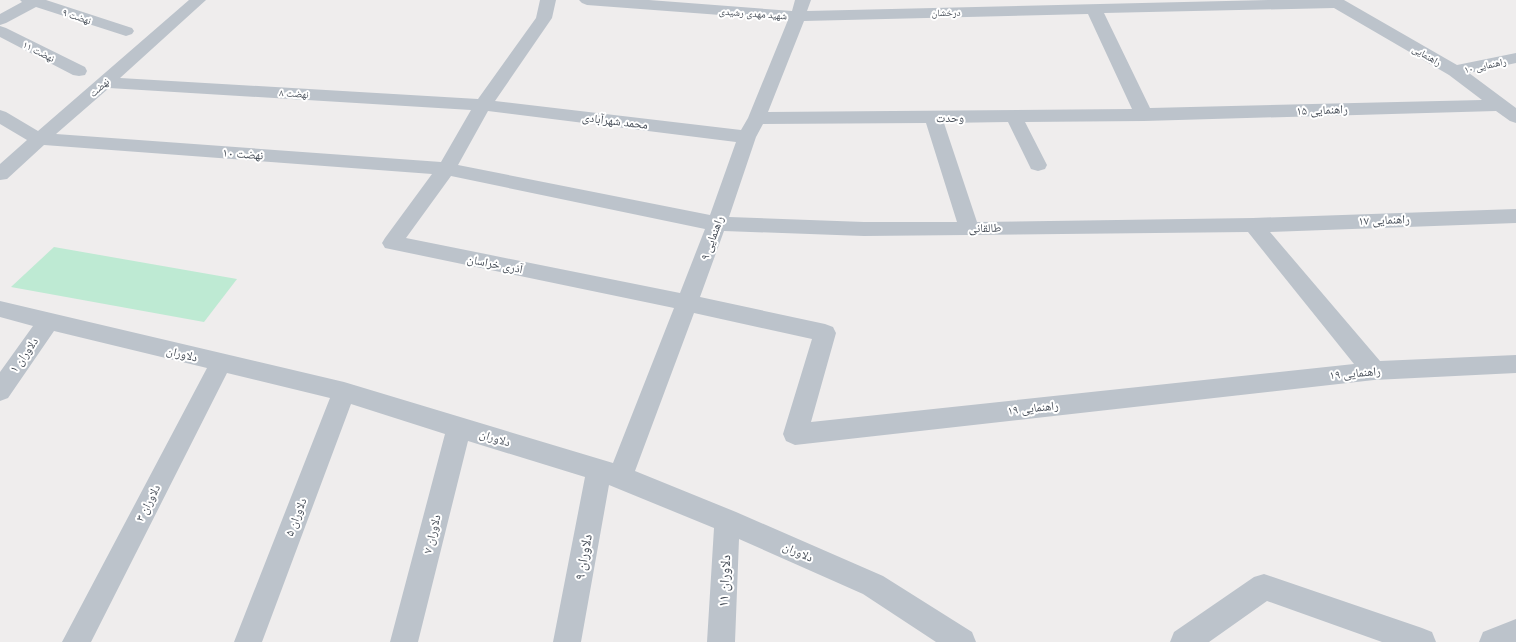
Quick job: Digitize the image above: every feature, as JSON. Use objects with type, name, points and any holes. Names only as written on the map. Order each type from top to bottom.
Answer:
[{"type":"street","name":"نهضت","points":[[0,174],[198,0]]},
{"type":"street","points":[[446,169],[483,105],[544,18],[548,0]]},
{"type":"street","name":"شهید مهدی رشیدی","points":[[587,0],[800,8]]},
{"type":"street","points":[[0,20],[33,1]]},
{"type":"street","name":"نهضت ۹","points":[[33,1],[126,31]]},
{"type":"street","name":"درخشان","points":[[800,8],[1094,9],[1149,4],[1335,1]]},
{"type":"street","name":"راهنمایی","points":[[1335,1],[1455,71],[1516,117]]},
{"type":"street","name":"راهنمایی ۹","points":[[609,474],[688,303],[747,136],[757,118],[800,8]]},
{"type":"street","points":[[1094,9],[1144,115]]},
{"type":"street","name":"نهضت ۱۱","points":[[0,31],[79,71]]},
{"type":"street","name":"راهنمایی ۱۰","points":[[1455,71],[1516,58]]},
{"type":"street","name":"نهضت ۸","points":[[105,82],[483,105]]},
{"type":"street","name":"محمد شهرآبادی","points":[[483,105],[747,136]]},
{"type":"street","name":"راهنمایی ۱۵","points":[[1144,115],[1500,105]]},
{"type":"street","name":"وحدت","points":[[757,118],[934,119],[1144,115]]},
{"type":"street","points":[[0,116],[39,139]]},
{"type":"street","points":[[1014,117],[1038,165]]},
{"type":"street","points":[[934,119],[969,229]]},
{"type":"street","name":"نهضت ۱۰","points":[[39,139],[446,169],[717,224]]},
{"type":"street","name":"آذری خراسان","points":[[446,169],[392,243],[688,303]]},
{"type":"street","name":"راهنمایی ۱۷","points":[[1253,225],[1516,216]]},
{"type":"street","name":"طالقانی","points":[[717,224],[864,230],[1253,225]]},
{"type":"street","points":[[1253,225],[1374,371]]},
{"type":"street","name":"راهنمایی ۱۹","points":[[688,303],[825,333],[795,434],[1374,371],[1516,364]]},
{"type":"street","name":"دلاوران","points":[[0,309],[344,392],[609,474],[727,521],[873,585],[962,642]]},
{"type":"street","name":"دلاوران ۱","points":[[0,391],[49,320]]},
{"type":"street","name":"دلاوران ۳","points":[[76,642],[221,363]]},
{"type":"street","name":"دلاوران ۵","points":[[248,642],[344,392]]},
{"type":"street","name":"دلاوران ۷","points":[[404,642],[459,427]]},
{"type":"street","name":"دلاوران ۹","points":[[567,642],[609,474]]},
{"type":"street","name":"دلاوران ۱۱","points":[[721,642],[727,521]]},
{"type":"street","points":[[1184,642],[1264,587],[1422,642]]},
{"type":"street","points":[[1493,642],[1516,633]]},
{"type":"green space","points":[[54,247],[237,279],[204,322],[11,287]]}]
